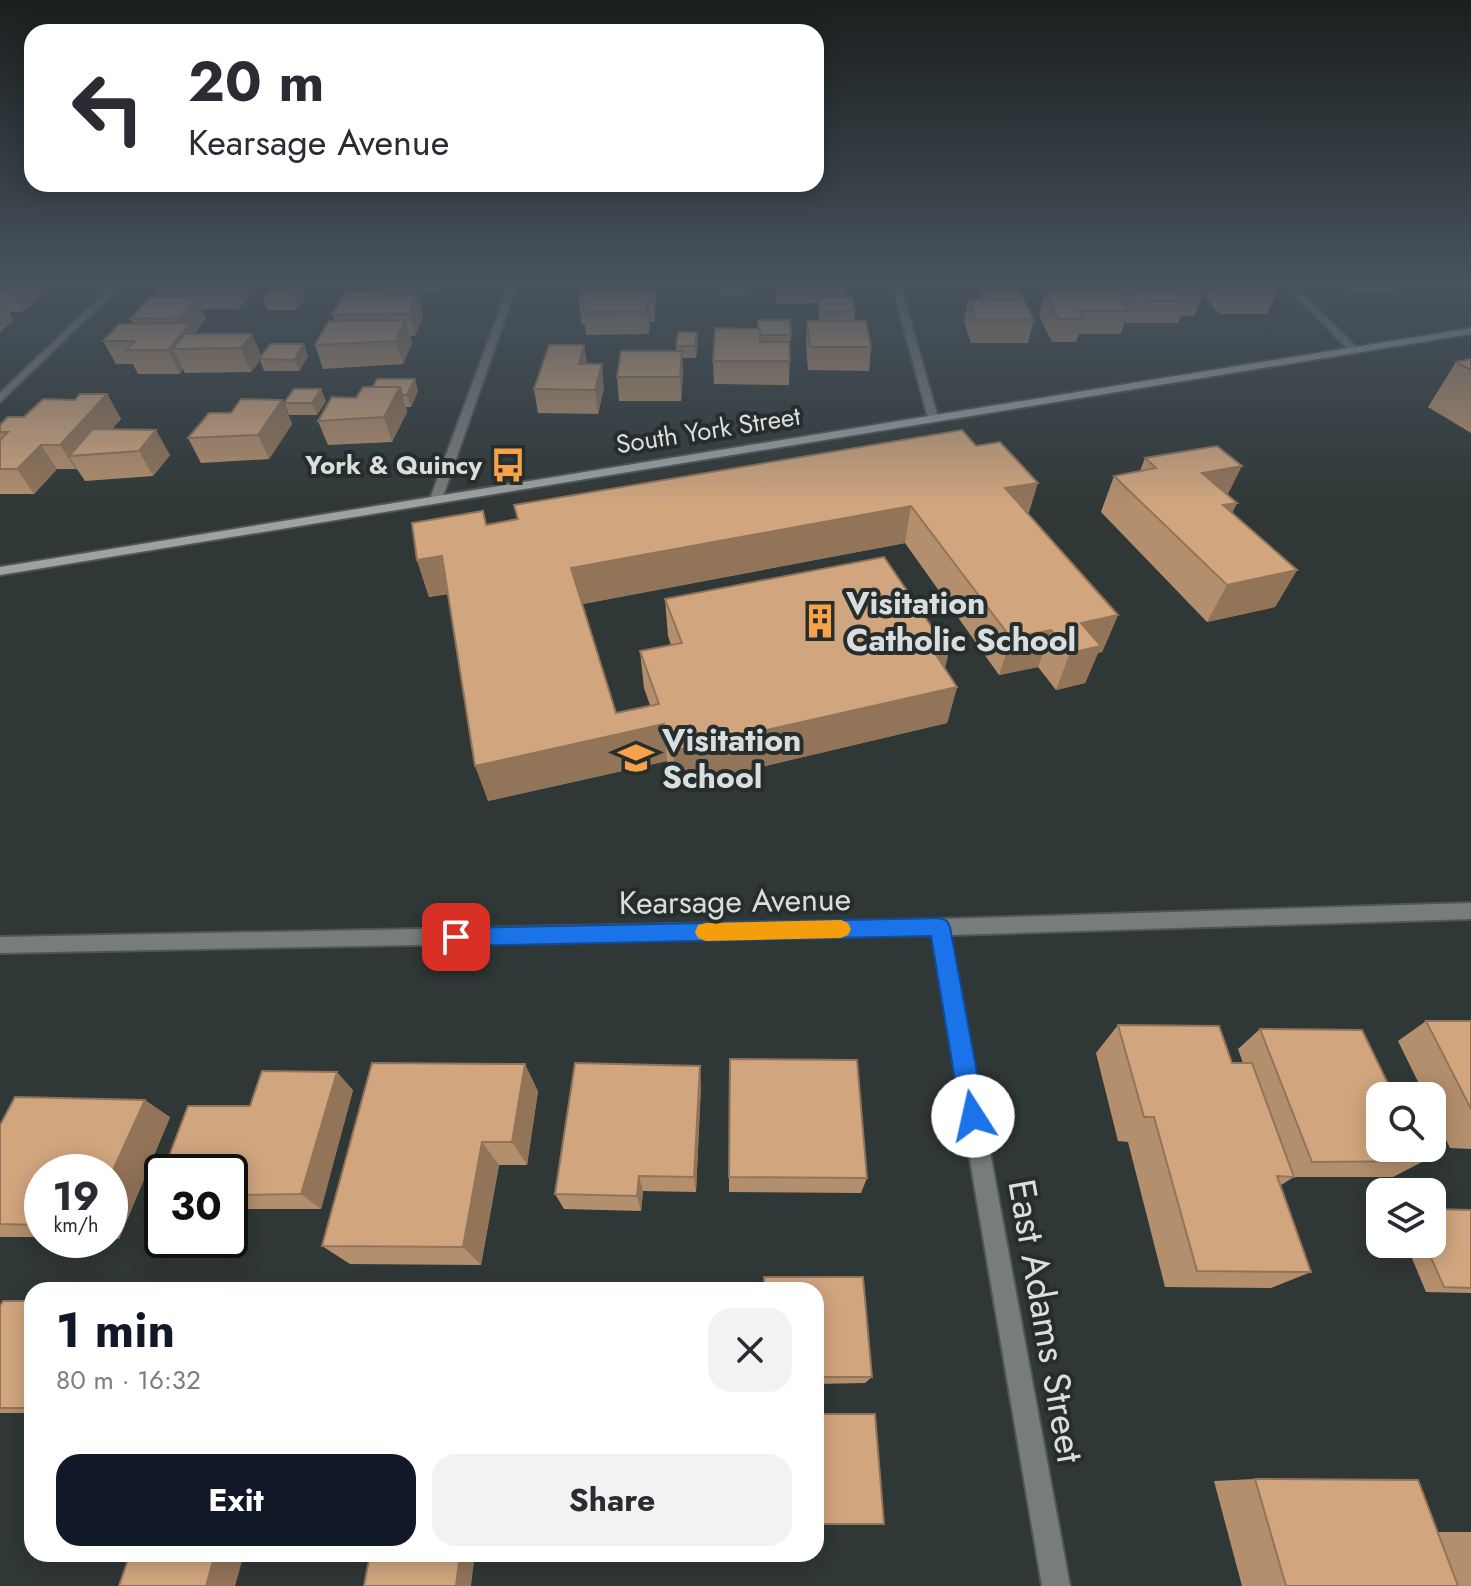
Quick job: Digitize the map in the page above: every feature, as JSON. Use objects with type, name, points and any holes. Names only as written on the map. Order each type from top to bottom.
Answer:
[{"type":"main road","name":"South York Street","points":[[0,571],[1304,358]]},
{"type":"street","points":[[0,399],[42,358]]},
{"type":"street","points":[[436,499],[486,358]]},
{"type":"street","points":[[916,358],[933,418]]},
{"type":"street","name":"Kearsage Avenue","points":[[0,945],[940,927],[1471,911]]},
{"type":"street","name":"East Adams Street","points":[[940,927],[1056,1586]]},
{"type":"building","points":[[260,358],[295,358],[294,360]]},
{"type":"building","points":[[545,358],[581,358],[579,364],[602,364],[595,390],[534,389]]},
{"type":"building","points":[[620,358],[681,358],[680,377],[617,377]]},
{"type":"building","points":[[713,358],[790,358],[790,361],[713,361]]},
{"type":"building","points":[[1471,359],[1471,370],[1456,362]]},
{"type":"building","points":[[377,379],[415,379],[407,395],[402,395],[400,387],[373,387]]},
{"type":"building","points":[[363,387],[400,387],[384,417],[318,421],[332,397],[356,398]]},
{"type":"building","points":[[294,389],[321,389],[312,403],[284,403]]},
{"type":"building","points":[[80,394],[107,394],[60,445],[41,445],[17,469],[0,469],[0,440],[8,432],[0,432],[0,425],[8,417],[24,417],[43,399],[75,400]]},
{"type":"building","points":[[241,399],[282,400],[258,435],[188,438],[209,413],[231,413]]},
{"type":"building","points":[[93,429],[156,430],[139,451],[69,456]]},
{"type":"building","name":"Visitation Catholic School","points":[[962,430],[976,446],[1000,442],[1038,483],[1005,488],[1118,615],[1081,623],[1101,646],[1070,653],[1051,630],[1011,638],[911,506],[571,568],[616,713],[659,704],[640,651],[682,643],[665,599],[884,557],[949,652],[936,655],[957,687],[673,751],[664,724],[475,766],[442,556],[417,560],[412,523],[483,511],[486,525],[518,519],[514,505]]},
{"type":"building","points":[[1217,446],[1242,466],[1202,473],[1237,503],[1223,505],[1297,570],[1227,585],[1114,476],[1156,468],[1145,458]]},
{"type":"building","points":[[1426,1021],[1471,1021],[1471,1109]]},
{"type":"building","points":[[1118,1025],[1219,1026],[1232,1063],[1252,1063],[1294,1177],[1277,1176],[1311,1272],[1197,1271],[1154,1117],[1144,1117]]},
{"type":"building","points":[[1260,1029],[1362,1030],[1387,1082],[1366,1082],[1366,1162],[1312,1162]]},
{"type":"building","points":[[730,1059],[857,1060],[867,1178],[729,1177]]},
{"type":"building","points":[[372,1063],[525,1064],[512,1142],[482,1142],[463,1247],[322,1246]]},
{"type":"building","points":[[575,1063],[700,1066],[694,1177],[639,1176],[637,1196],[555,1194]]},
{"type":"building","points":[[262,1071],[337,1072],[301,1194],[248,1195],[248,1154],[170,1154],[188,1106],[250,1106]]},
{"type":"building","points":[[15,1097],[145,1100],[120,1154],[24,1154],[24,1225],[0,1224],[0,1125]]},
{"type":"building","points":[[1446,1209],[1471,1210],[1471,1288],[1444,1287],[1431,1258],[1446,1258]]},
{"type":"building","points":[[764,1277],[863,1277],[872,1377],[824,1377],[824,1282],[764,1282]]},
{"type":"building","points":[[3,1301],[24,1301],[24,1408],[0,1408],[0,1306]]},
{"type":"building","points":[[824,1414],[875,1414],[884,1524],[824,1524]]},
{"type":"building","points":[[1255,1479],[1418,1480],[1458,1586],[1286,1586]]},
{"type":"building","points":[[127,1562],[213,1562],[206,1586],[119,1586]]},
{"type":"building","points":[[368,1562],[459,1562],[456,1586],[364,1586]]},
{"type":"slow traffic","points":[[706,932],[841,929]]},
{"type":"place","name":"York & Quincy","points":[[508,465]]},
{"type":"place","name":"Visitation Catholic School","points":[[820,621]]},
{"type":"place","name":"Visitation School","points":[[636,758]]},
{"type":"route","points":[[456,937],[940,927],[973,1116]]}]
